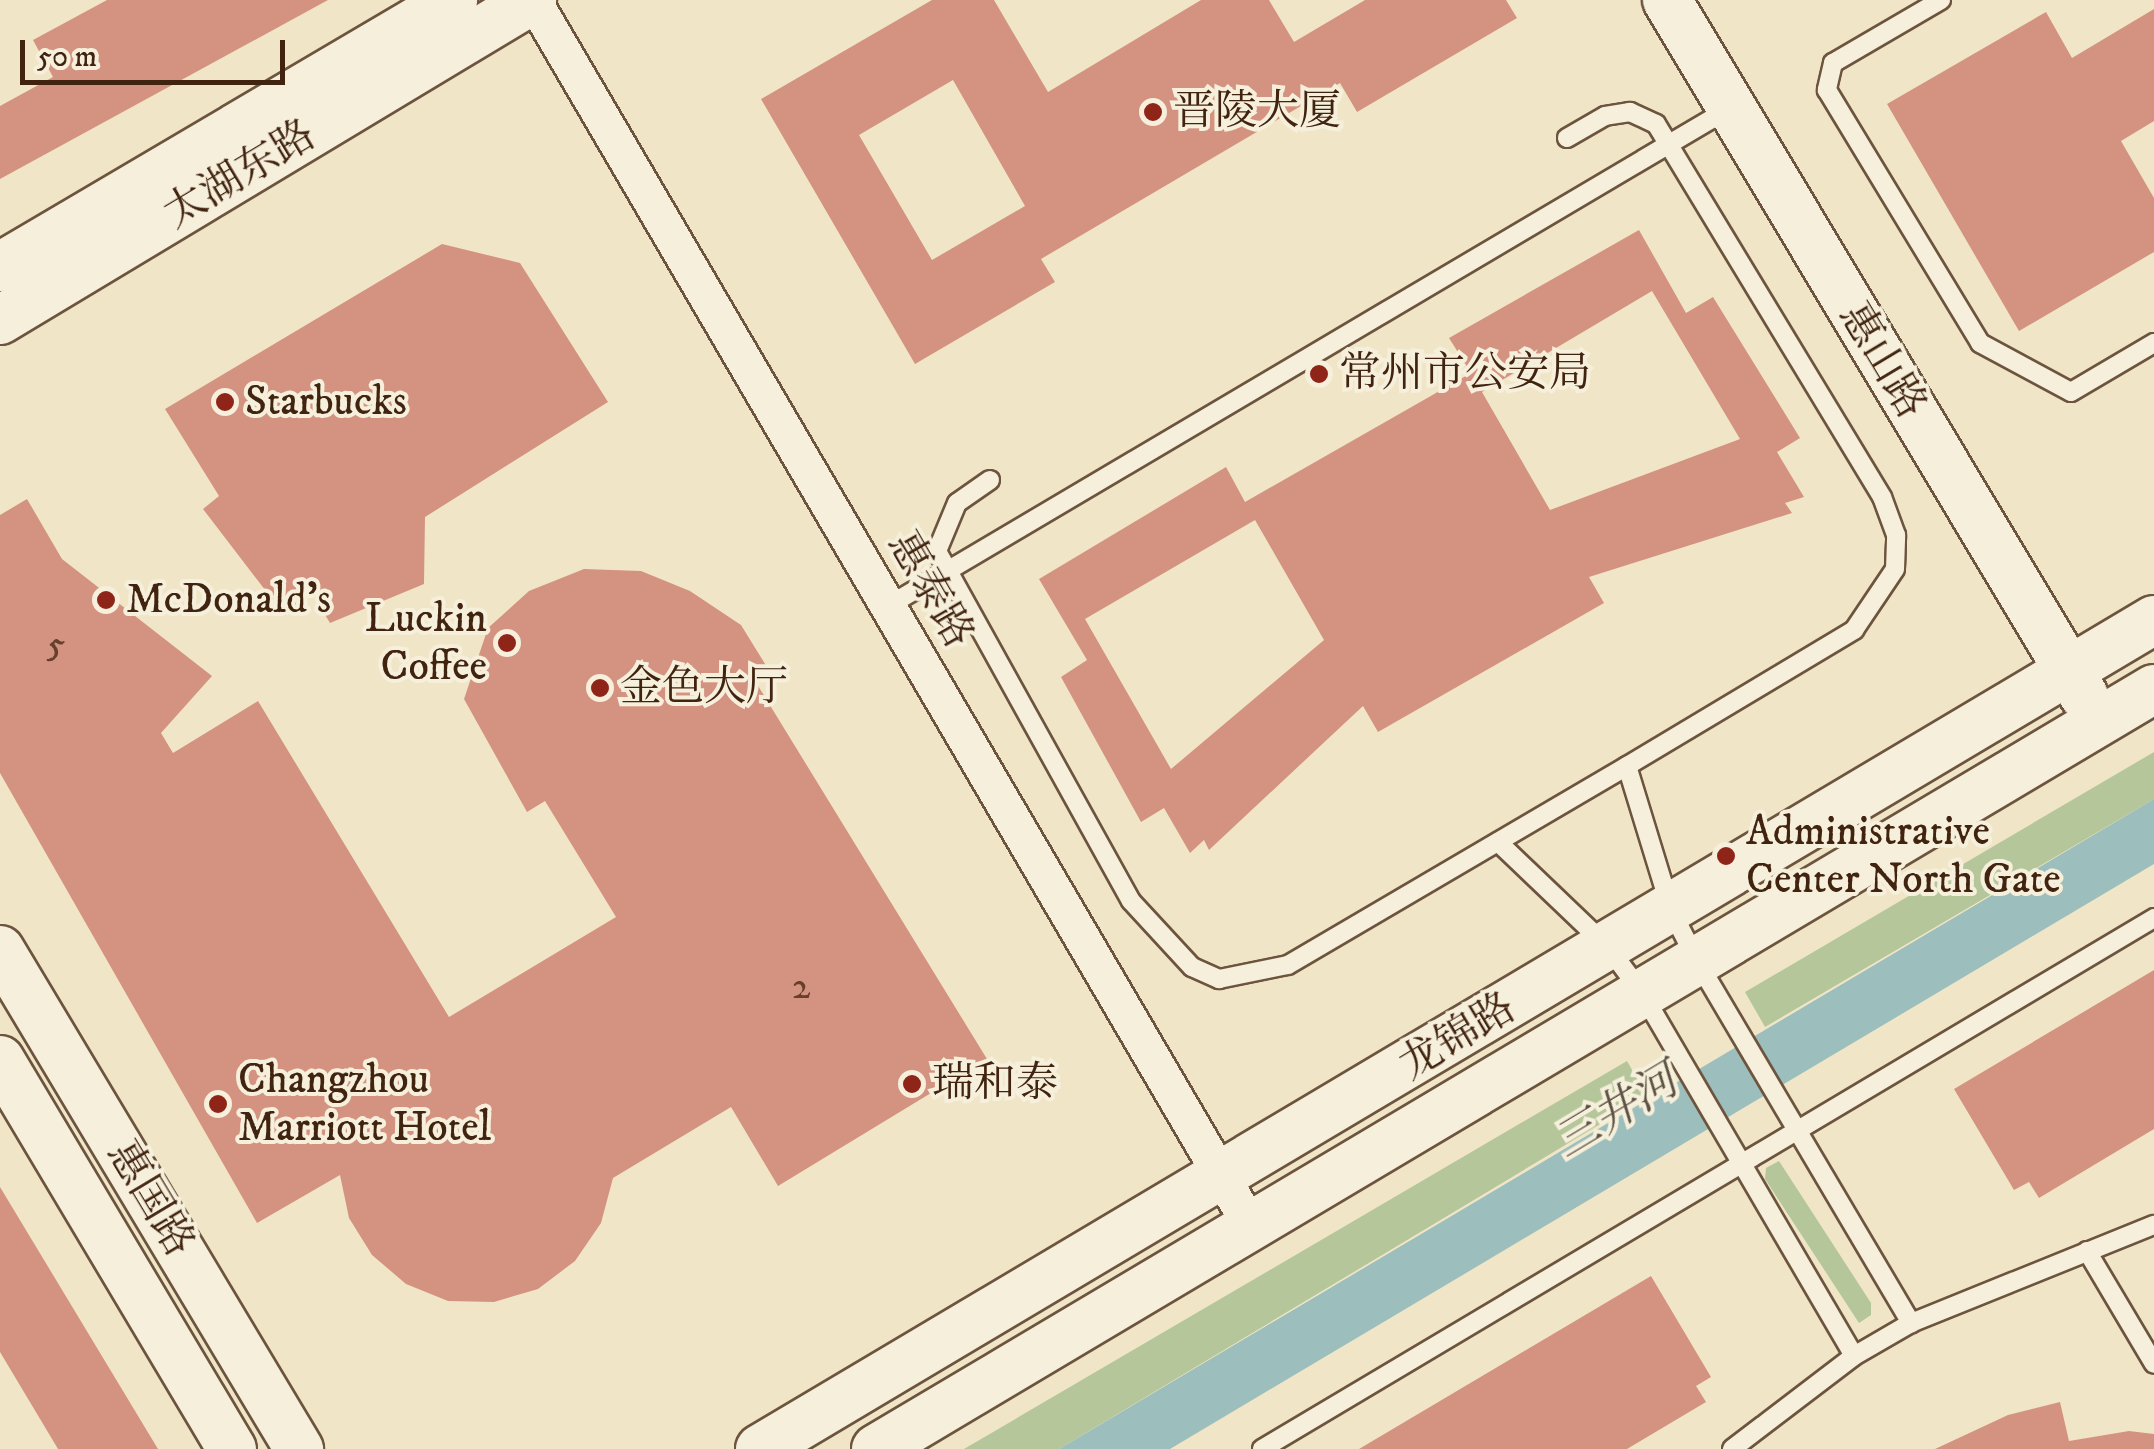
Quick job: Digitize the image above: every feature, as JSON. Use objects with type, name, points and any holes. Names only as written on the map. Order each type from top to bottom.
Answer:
[{"type":"main road","name":"太湖东路","points":[[0,267],[453,0]]},
{"type":"main road","name":"太湖东路","points":[[0,320],[532,0]]},
{"type":"main road","name":"惠山路","points":[[1667,0],[2099,722]]},
{"type":"main road","name":"龙锦路","points":[[760,1449],[1222,1178],[2154,620]]},
{"type":"main road","name":"龙锦路","points":[[876,1449],[2154,688]]},
{"type":"main road","name":"惠国路","points":[[0,950],[300,1449]]},
{"type":"main road","points":[[0,1060],[232,1449]]},
{"type":"street","name":"惠泰路","points":[[532,0],[1250,1225]]},
{"type":"lane","points":[[1941,0],[1833,63],[1827,90],[1980,342],[2070,392],[2154,343]]},
{"type":"lane","points":[[888,606],[1730,108]]},
{"type":"lane","points":[[990,480],[957,503],[940,528],[936,551],[1131,901],[1192,967],[1219,978],[1288,965],[1627,766],[1854,630],[1896,569],[1896,534],[1882,497],[1656,124],[1630,112],[1605,116],[1566,138]]},
{"type":"lane","points":[[1627,766],[1671,910],[1779,1105],[1911,1324]]},
{"type":"lane","points":[[1498,842],[1608,947],[1642,993],[1854,1356]]},
{"type":"lane","points":[[1262,1449],[1792,1127],[2154,918]]},
{"type":"lane","points":[[1732,1449],[1854,1356],[1911,1324],[2154,1225]]},
{"type":"lane","points":[[2088,1251],[2154,1364]]},
{"type":"green space","points":[[2154,752],[2154,799],[1765,1027],[1745,992]]},
{"type":"green space","points":[[1627,1061],[1647,1096],[1059,1449],[964,1449]]},
{"type":"green space","points":[[1779,1161],[1871,1303],[1871,1315],[1859,1323],[1765,1179],[1766,1168]]},
{"type":"water","points":[[2154,799],[2154,864],[1170,1449],[1059,1449]]},
{"type":"building","points":[[107,0],[328,0],[0,179],[0,106],[53,77],[33,40]]},
{"type":"building","points":[[932,0],[994,0],[1048,92],[1201,0],[1269,0],[1294,42],[1365,0],[1506,0],[1517,18],[1357,112],[1340,83],[1041,259],[1055,282],[915,364],[761,99]],"holes":[[[953,80],[1025,206],[932,260],[859,135]]]},
{"type":"building","points":[[2154,9],[2154,121],[2121,141],[2154,198],[2154,252],[2019,331],[1887,104],[2046,12],[2072,58]]},
{"type":"building","points":[[1639,230],[1686,313],[1713,297],[1800,438],[1777,452],[1804,497],[1785,503],[1792,513],[1589,577],[1604,603],[1378,732],[1363,706],[1209,850],[1204,840],[1190,853],[1164,808],[1141,822],[1061,677],[1087,660],[1039,579],[1226,467],[1245,502],[1471,373],[1449,338]],"holes":[[[1652,291],[1740,439],[1550,510],[1482,392]],[[1255,520],[1324,640],[1171,769],[1085,619]]]},
{"type":"building","points":[[442,244],[520,263],[608,402],[425,517],[424,584],[330,623],[312,593],[285,616],[203,509],[219,496],[165,409]]},
{"type":"building","points":[[27,499],[62,559],[212,676],[161,733],[173,753],[258,701],[449,1017],[616,917],[545,801],[527,812],[464,699],[488,628],[529,591],[584,569],[641,571],[690,591],[741,625],[767,667],[752,676],[987,1059],[778,1186],[731,1107],[613,1178],[601,1223],[575,1261],[538,1289],[494,1302],[448,1301],[406,1284],[372,1255],[349,1218],[340,1175],[257,1223],[0,773],[0,515]]},
{"type":"building","points":[[2154,970],[2154,1129],[2039,1198],[2029,1182],[2014,1190],[1954,1089]]},
{"type":"building","points":[[0,1187],[158,1449],[58,1449],[0,1352]]},
{"type":"building","points":[[1651,1276],[1711,1377],[1696,1386],[1706,1402],[1627,1449],[1359,1449]]},
{"type":"building","points":[[2060,1402],[2069,1441],[2129,1431],[2154,1434],[2154,1449],[1935,1449],[2008,1415]]},
{"type":"place","name":"晋陵大厦","points":[[1153,112]]},
{"type":"place","name":"常州市公安局","points":[[1319,374]]},
{"type":"place","name":"Starbucks","points":[[225,402]]},
{"type":"place","name":"McDonald's","points":[[106,600]]},
{"type":"place","name":"Luckin Coffee","points":[[507,643]]},
{"type":"place","name":"金色大厅","points":[[600,688]]},
{"type":"place","name":"Administrative Center North Gate","points":[[1726,856]]},
{"type":"place","name":"瑞和泰","points":[[912,1084]]},
{"type":"place","name":"Changzhou Marriott Hotel","points":[[218,1104]]},
{"type":"water label","name":"三井河","points":[[1617,1113]]}]
